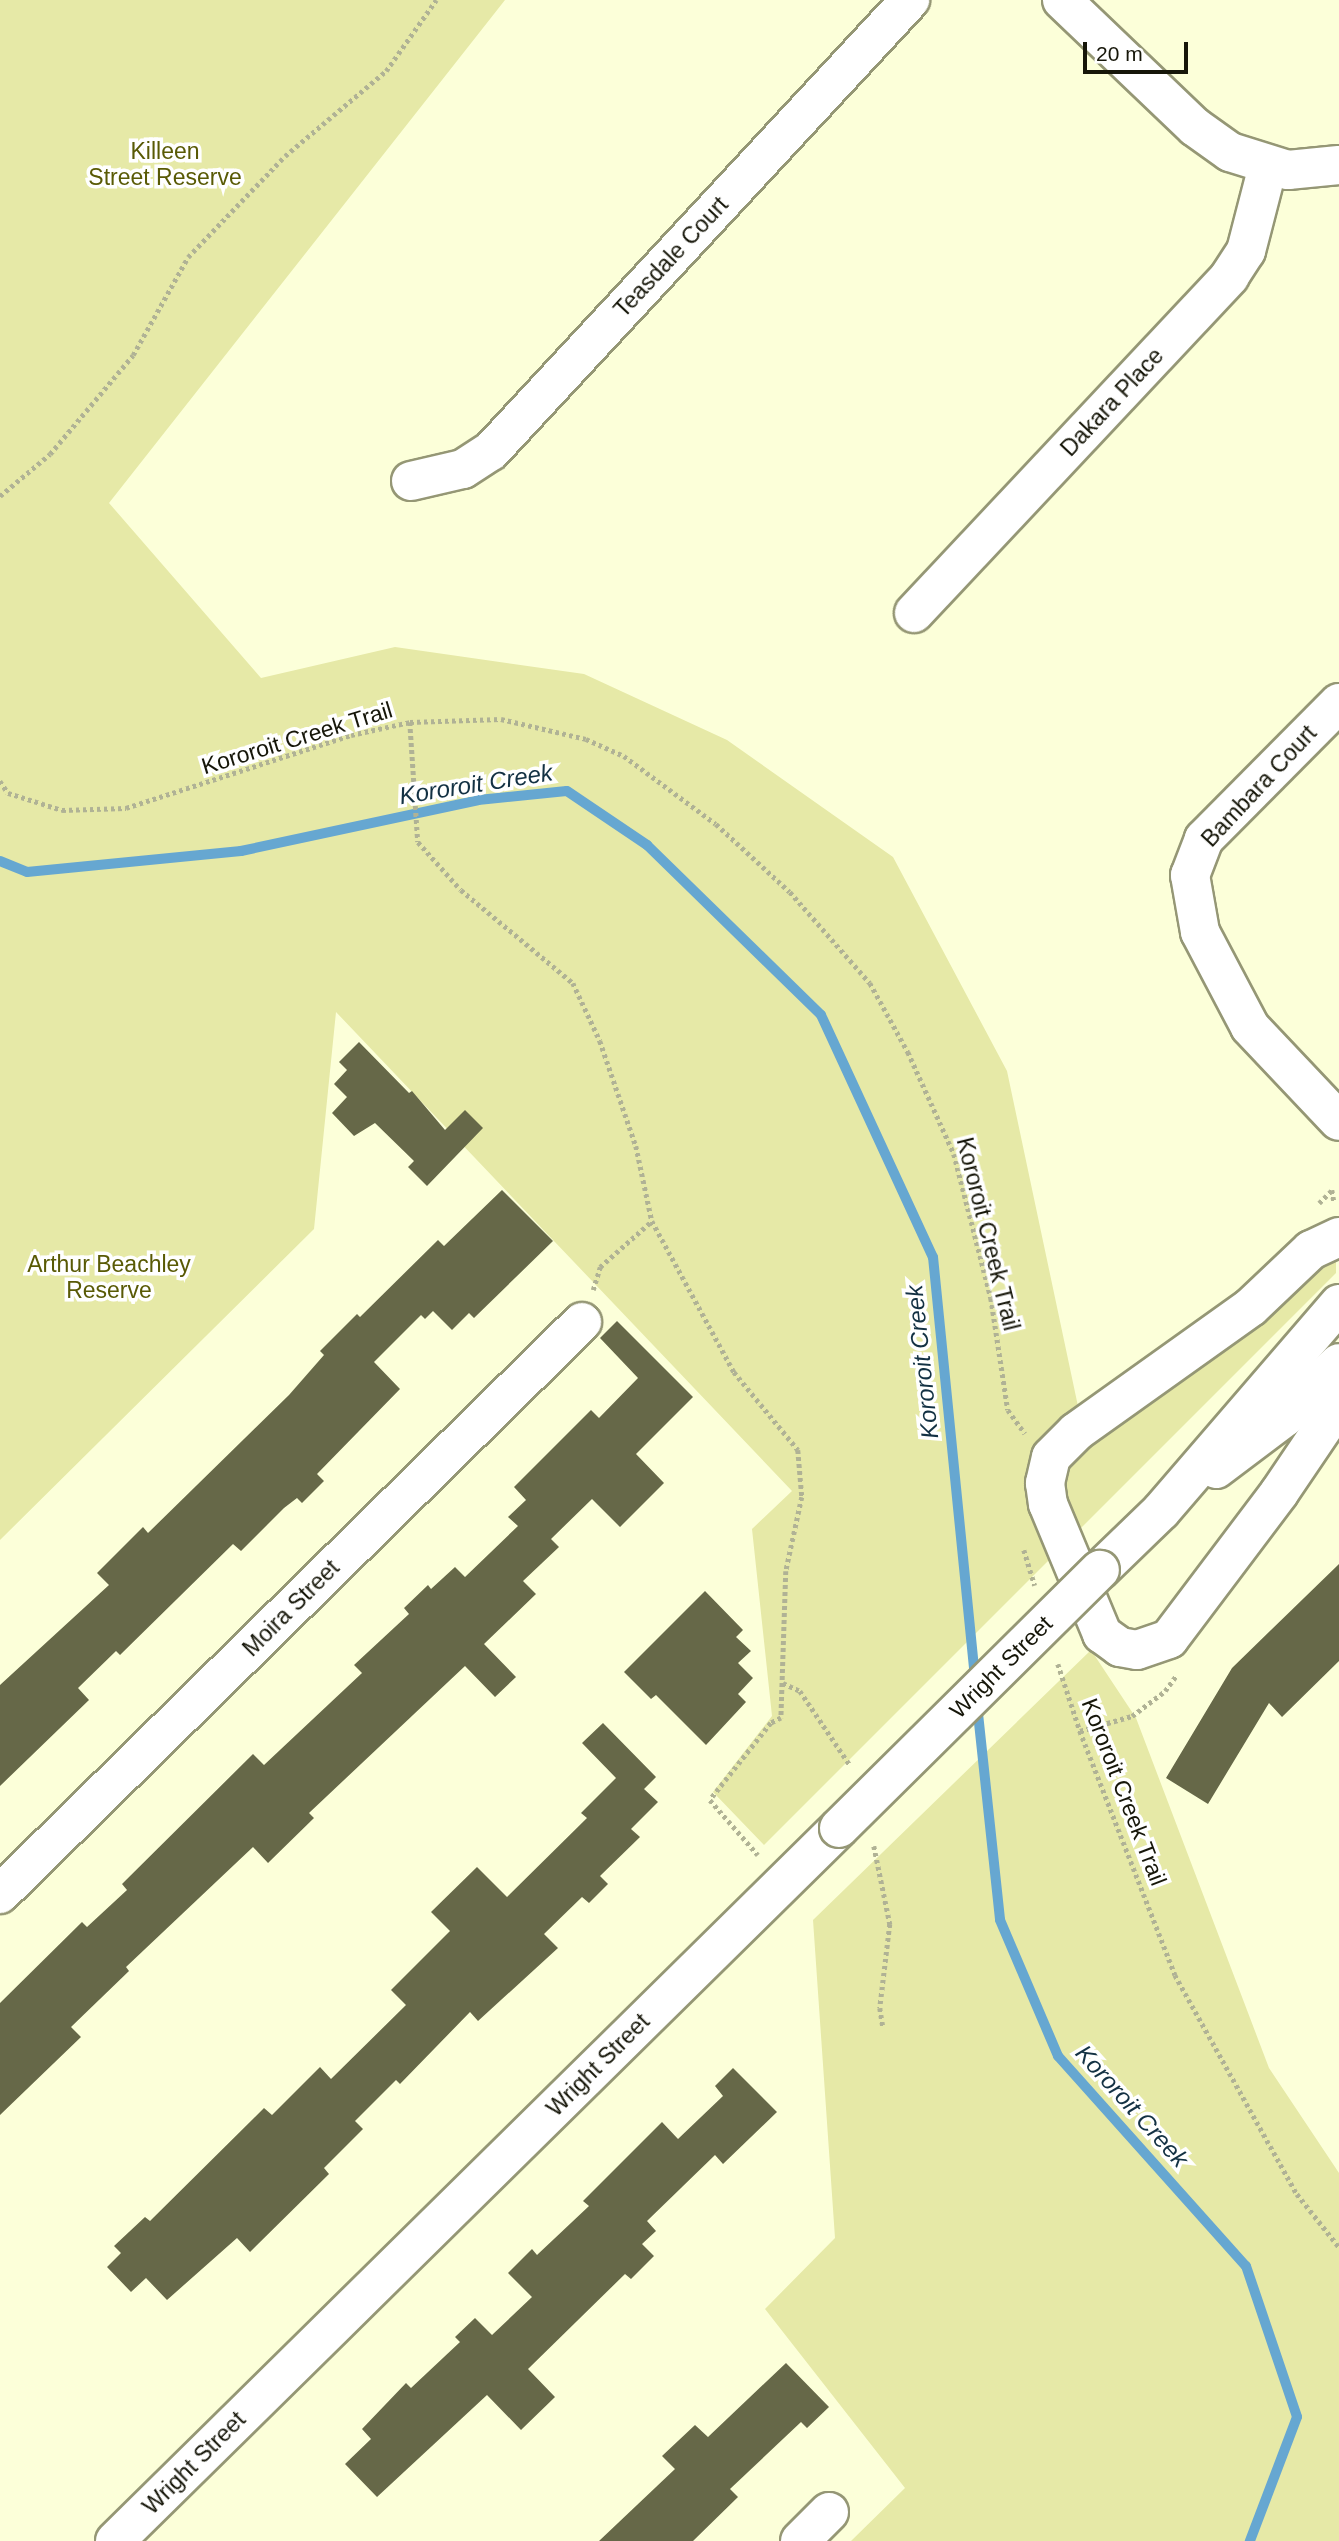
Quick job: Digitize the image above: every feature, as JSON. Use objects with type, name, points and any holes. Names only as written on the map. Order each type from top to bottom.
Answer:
[{"type":"street","name":"Teasdale Court","points":[[411,481],[463,469],[491,451],[910,0]]},
{"type":"street","points":[[1062,0],[1214,142],[1268,166],[1308,170],[1339,165]]},
{"type":"street","name":"Dakara Place","points":[[914,613],[1229,277],[1246,251],[1268,166]]},
{"type":"street","name":"Bambara Court","points":[[1339,703],[1204,839],[1190,875],[1200,932],[1250,1027],[1339,1121]]},
{"type":"street","points":[[1339,1237],[1318,1245],[1242,1315],[1065,1439],[1049,1462],[1045,1483],[1048,1504],[1098,1630],[1115,1644],[1138,1650],[1161,1645],[1174,1634],[1287,1483],[1339,1404]]},
{"type":"street","name":"Wright Street","points":[[115,2541],[1161,1511],[1339,1304]]},
{"type":"street","name":"Moira Street","points":[[0,1895],[582,1322]]},
{"type":"street","name":"Wright Street","points":[[1161,1511],[1285,1417],[1339,1363]]},
{"type":"street","points":[[800,2541],[829,2512]]},
{"type":"path","points":[[0,496],[50,454],[133,355],[188,257],[285,156],[386,71],[436,0]]},
{"type":"path","name":"Kororoit Creek Trail","points":[[0,781],[8,793],[62,810],[126,808],[351,735],[410,722],[501,719],[586,739],[624,756],[735,841],[790,892],[870,983],[908,1052],[954,1154],[990,1297],[1009,1410],[1027,1435],[1023,1446]]},
{"type":"path","points":[[410,722],[418,842],[461,890],[573,983],[600,1041],[636,1146],[653,1221],[734,1372],[798,1450],[802,1497],[786,1571],[781,1718],[771,1723],[710,1800],[784,1882]]},
{"type":"path","points":[[1332,1190],[1339,1184]]},
{"type":"path","points":[[582,1322],[600,1266],[653,1221]]},
{"type":"path","points":[[1023,1545],[1038,1597]]},
{"type":"path","points":[[1080,1731],[1132,1716],[1165,1691],[1192,1654],[1174,1634]]},
{"type":"path","name":"Kororoit Creek Trail","points":[[1058,1662],[1080,1731],[1175,1975],[1297,2194],[1339,2247]]},
{"type":"green space","points":[[0,0],[505,0],[109,503],[261,678],[395,647],[584,674],[727,740],[893,857],[1007,1071],[1086,1444],[1304,1275],[1336,1257],[1336,1273],[764,1845],[713,1792],[772,1716],[752,1529],[792,1491],[336,1012],[314,1229],[0,1540]]},
{"type":"green space","points":[[1091,1650],[1136,1718],[1269,2068],[1339,2173],[1339,2541],[851,2541],[905,2488],[765,2309],[835,2238],[813,1920]]},
{"type":"building","points":[[359,1042],[409,1093],[412,1091],[445,1130],[465,1110],[483,1128],[427,1186],[408,1167],[414,1161],[375,1123],[354,1136],[332,1113],[347,1097],[334,1084],[347,1070],[339,1062]]},
{"type":"building","points":[[502,1190],[553,1241],[474,1318],[469,1313],[452,1330],[433,1311],[425,1319],[421,1315],[374,1362],[400,1389],[317,1474],[324,1481],[302,1503],[297,1498],[284,1508],[241,1551],[233,1544],[120,1655],[116,1651],[78,1688],[89,1700],[0,1786],[0,1685],[109,1585],[97,1573],[143,1527],[148,1533],[289,1395],[324,1355],[320,1351],[357,1314],[360,1317],[438,1240],[444,1246]]},
{"type":"building","points":[[617,1321],[693,1397],[636,1454],[664,1483],[620,1527],[592,1499],[551,1539],[559,1547],[523,1581],[536,1594],[484,1644],[516,1677],[495,1697],[465,1666],[309,1813],[314,1818],[268,1863],[253,1847],[126,1967],[129,1971],[71,2027],[81,2037],[0,2115],[0,2003],[82,1922],[87,1927],[127,1890],[122,1884],[253,1754],[264,1765],[362,1673],[354,1665],[409,1614],[404,1608],[428,1585],[431,1589],[455,1567],[465,1577],[518,1526],[508,1517],[526,1500],[514,1487],[591,1410],[599,1418],[638,1378],[600,1338]]},
{"type":"building","points":[[1339,1564],[1339,1661],[1282,1717],[1269,1703],[1208,1804],[1166,1778],[1232,1668]]},
{"type":"building","points":[[705,1591],[743,1630],[736,1637],[751,1651],[738,1663],[753,1678],[738,1694],[746,1702],[706,1745],[656,1695],[651,1699],[624,1672]]},
{"type":"building","points":[[603,1723],[656,1777],[644,1789],[658,1802],[631,1829],[640,1837],[600,1876],[608,1884],[589,1903],[582,1897],[544,1934],[558,1948],[478,2021],[470,2012],[400,2084],[396,2080],[355,2121],[363,2129],[324,2168],[329,2174],[250,2252],[237,2238],[167,2300],[146,2278],[131,2292],[107,2267],[121,2253],[114,2246],[145,2217],[150,2221],[264,2108],[272,2115],[320,2067],[331,2079],[406,2005],[391,1990],[450,1931],[431,1912],[477,1867],[507,1897],[587,1818],[581,1813],[616,1778],[582,1743]]},
{"type":"building","points":[[733,2068],[777,2112],[723,2164],[715,2155],[647,2221],[656,2231],[642,2244],[654,2256],[631,2279],[625,2274],[528,2369],[555,2397],[521,2430],[487,2395],[377,2497],[345,2464],[371,2439],[362,2429],[406,2383],[411,2388],[460,2342],[455,2337],[475,2318],[492,2335],[532,2297],[508,2273],[532,2249],[537,2255],[589,2206],[583,2201],[662,2122],[678,2139],[723,2096],[715,2086]]},
{"type":"building","points":[[786,2363],[829,2407],[807,2428],[801,2422],[730,2489],[738,2497],[693,2541],[599,2541],[675,2469],[662,2456],[695,2425],[708,2437]]},
{"type":"waterway","name":"Kororoit Creek","points":[[0,861],[27,872],[241,851],[478,800],[567,791],[647,845],[821,1015],[933,1257],[975,1681]]},
{"type":"waterway","name":"Kororoit Creek","points":[[977,1704],[1000,1920],[1058,2056],[1246,2266],[1297,2417],[1250,2541]]},
{"type":"park label","name":"Killeen Street Reserve","points":[[165,164]]},
{"type":"park label","name":"Arthur Beachley Reserve","points":[[109,1277]]}]
